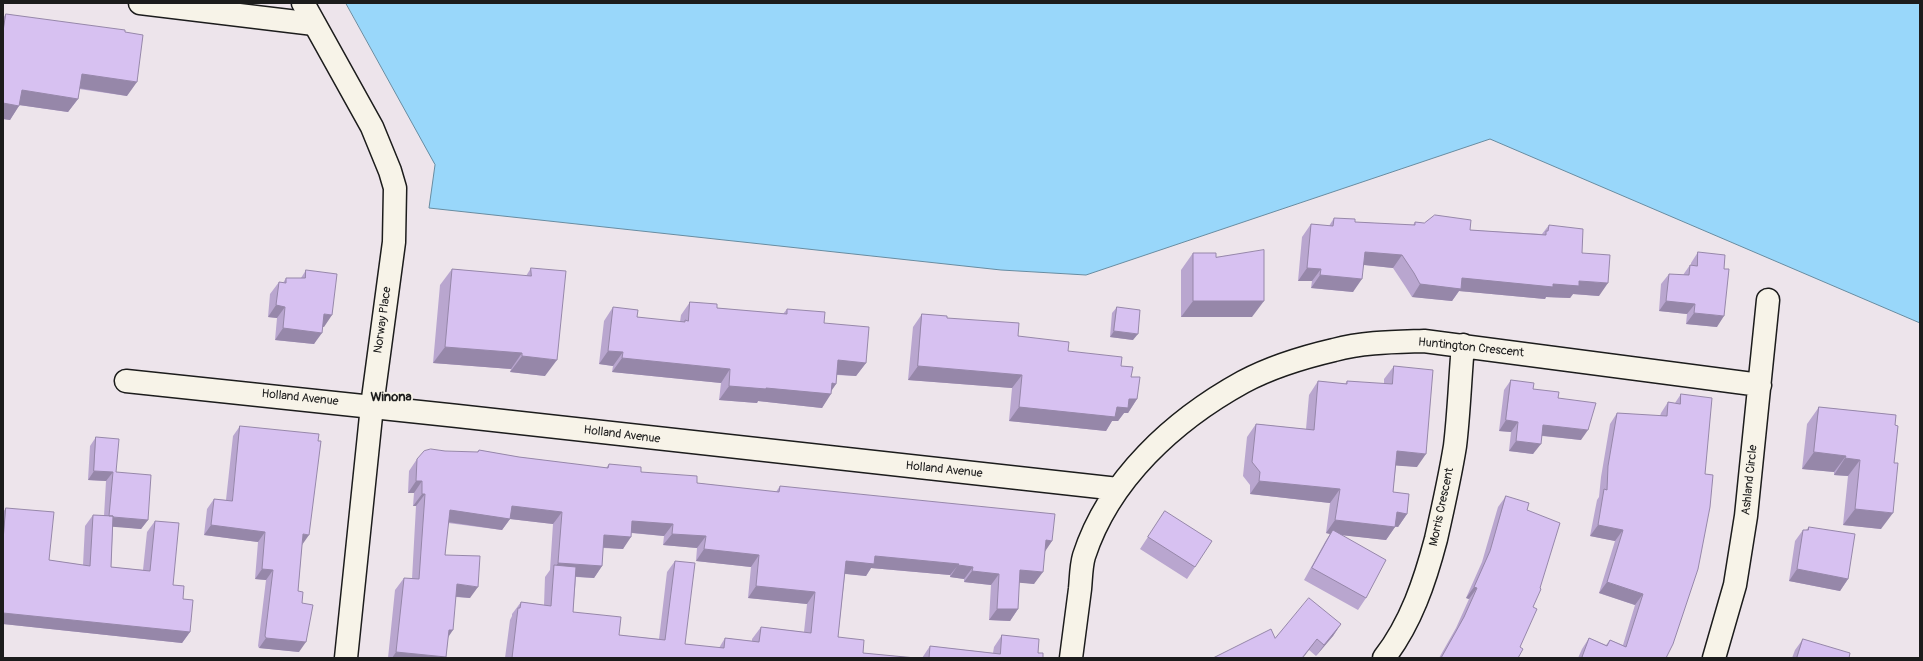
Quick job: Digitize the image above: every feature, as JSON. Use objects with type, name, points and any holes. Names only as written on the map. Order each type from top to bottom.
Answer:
[{"type":"street","points":[[140,3],[314,24]]},
{"type":"street","name":"Norway Place","points":[[303,3],[372,128],[390,171],[394,188],[394,242],[372,406],[346,658]]},
{"type":"street","name":"Ashland Circle","points":[[1714,658],[1735,585],[1746,516],[1768,300]]},
{"type":"street","name":"Huntington Crescent","points":[[1071,658],[1084,558],[1096,527],[1118,489],[1137,465],[1160,441],[1207,404],[1244,382],[1276,367],[1335,349],[1379,342],[1424,341],[1760,385]]},
{"type":"street","name":"Morris Crescent","points":[[1384,658],[1393,646],[1412,612],[1430,561],[1445,500],[1455,445],[1463,346]]},
{"type":"street","name":"Holland Avenue","points":[[126,380],[1118,489]]},
{"type":"water","points":[[346,3],[1920,3],[1920,323],[1490,139],[1086,275],[1001,270],[429,208],[435,165]]},
{"type":"building","points":[[6,14],[125,30],[125,32],[143,35],[137,82],[82,74],[78,99],[22,90],[19,106],[3,103],[3,32]]},
{"type":"building","points":[[1435,215],[1471,220],[1470,230],[1546,235],[1549,225],[1583,229],[1582,253],[1610,255],[1608,283],[1579,281],[1579,286],[1553,284],[1553,287],[1462,278],[1461,289],[1420,284],[1402,255],[1365,252],[1362,279],[1320,275],[1321,269],[1307,268],[1311,224],[1333,226],[1334,218],[1355,219],[1355,222],[1415,225],[1415,222],[1424,223]]},
{"type":"building","points":[[1264,250],[1264,301],[1193,301],[1193,253],[1216,253],[1216,257]]},
{"type":"building","points":[[1698,252],[1725,255],[1724,269],[1729,269],[1724,316],[1694,313],[1695,304],[1666,301],[1669,274],[1689,275],[1690,265],[1697,266]]},
{"type":"building","points":[[531,268],[566,271],[557,360],[522,356],[522,353],[445,347],[452,269],[531,276]]},
{"type":"building","points":[[306,270],[337,274],[332,315],[324,314],[322,333],[283,328],[285,307],[276,305],[279,282],[286,283],[286,278],[305,278]]},
{"type":"building","points":[[690,302],[717,304],[717,308],[787,314],[787,309],[825,312],[824,323],[869,327],[866,363],[838,360],[836,384],[832,383],[831,394],[729,386],[730,369],[622,358],[623,352],[608,351],[613,307],[638,310],[637,317],[685,322],[685,320],[688,321]]},
{"type":"building","points":[[1117,307],[1140,310],[1138,334],[1114,331]]},
{"type":"building","points":[[922,314],[947,316],[947,318],[1019,323],[1018,336],[1069,342],[1068,351],[1122,357],[1121,366],[1133,367],[1131,377],[1140,377],[1137,399],[1129,399],[1128,408],[1117,407],[1115,417],[1019,407],[1022,375],[918,366]]},
{"type":"building","points":[[1394,366],[1433,370],[1426,454],[1397,451],[1393,492],[1409,494],[1407,514],[1397,512],[1395,527],[1335,520],[1340,489],[1259,481],[1260,472],[1252,462],[1256,424],[1314,430],[1318,381],[1347,384],[1347,381],[1392,384]]},
{"type":"building","points":[[1511,380],[1534,383],[1533,389],[1559,392],[1558,398],[1596,403],[1588,430],[1543,425],[1541,444],[1516,441],[1518,422],[1506,420]]},
{"type":"building","points":[[1681,394],[1712,398],[1705,474],[1713,475],[1710,507],[1698,569],[1673,644],[1666,658],[1582,657],[1589,638],[1607,646],[1610,640],[1626,647],[1643,594],[1607,582],[1623,530],[1598,525],[1604,489],[1607,490],[1608,466],[1617,413],[1667,416],[1668,402],[1680,404]]},
{"type":"building","points":[[1819,407],[1896,415],[1895,425],[1898,426],[1894,463],[1898,463],[1893,513],[1855,509],[1860,460],[1845,458],[1846,456],[1814,452]]},
{"type":"building","points":[[240,426],[319,434],[318,441],[321,441],[309,535],[303,534],[298,591],[303,592],[302,603],[313,605],[306,642],[266,638],[265,636],[273,570],[262,569],[265,532],[211,525],[214,499],[232,501]]},
{"type":"building","points":[[96,437],[119,439],[116,472],[151,475],[148,520],[109,516],[113,472],[94,471]]},
{"type":"building","points":[[431,449],[478,452],[479,450],[519,457],[608,468],[609,464],[641,467],[641,472],[697,476],[697,483],[779,492],[780,486],[1055,514],[1052,541],[1046,540],[1043,572],[1020,570],[1018,609],[997,609],[999,574],[972,571],[973,567],[958,565],[959,564],[875,556],[874,564],[846,561],[838,637],[864,640],[863,653],[916,658],[512,658],[518,608],[520,608],[521,602],[551,606],[554,565],[576,567],[573,612],[621,617],[619,635],[665,640],[675,561],[695,563],[685,644],[724,648],[725,638],[759,642],[761,627],[811,633],[815,592],[756,586],[759,555],[704,549],[706,536],[672,534],[673,524],[632,521],[631,537],[604,535],[602,566],[558,563],[562,512],[512,506],[510,519],[450,510],[445,555],[480,556],[478,587],[457,584],[453,630],[449,630],[446,657],[396,652],[404,578],[419,579],[425,494],[422,494],[422,481],[416,481],[417,459],[424,451]]},
{"type":"building","points":[[1506,496],[1529,503],[1527,510],[1560,523],[1540,588],[1541,589],[1533,607],[1537,609],[1520,647],[1523,649],[1518,658],[1441,658],[1464,617],[1477,588],[1474,587],[1490,551]]},
{"type":"building","points":[[6,508],[54,512],[49,560],[90,566],[93,515],[113,516],[111,567],[150,571],[155,521],[179,523],[173,585],[184,586],[183,599],[193,600],[190,632],[3,613],[3,541]]},
{"type":"building","points":[[1165,511],[1212,541],[1195,567],[1148,537]]},
{"type":"building","points":[[1809,527],[1855,534],[1848,579],[1797,569],[1803,530],[1808,530]]},
{"type":"building","points":[[1333,530],[1386,560],[1366,598],[1312,568]]},
{"type":"building","points":[[1309,598],[1341,624],[1324,645],[1317,639],[1302,658],[1213,658],[1271,629],[1275,638]]},
{"type":"building","points":[[1002,635],[1039,639],[1038,653],[1043,653],[1043,658],[929,658],[930,646],[1000,654]]},
{"type":"building","points":[[1803,639],[1850,653],[1849,658],[1797,658]]},
{"type":"district","name":"Winona","points":[[391,398]]}]
